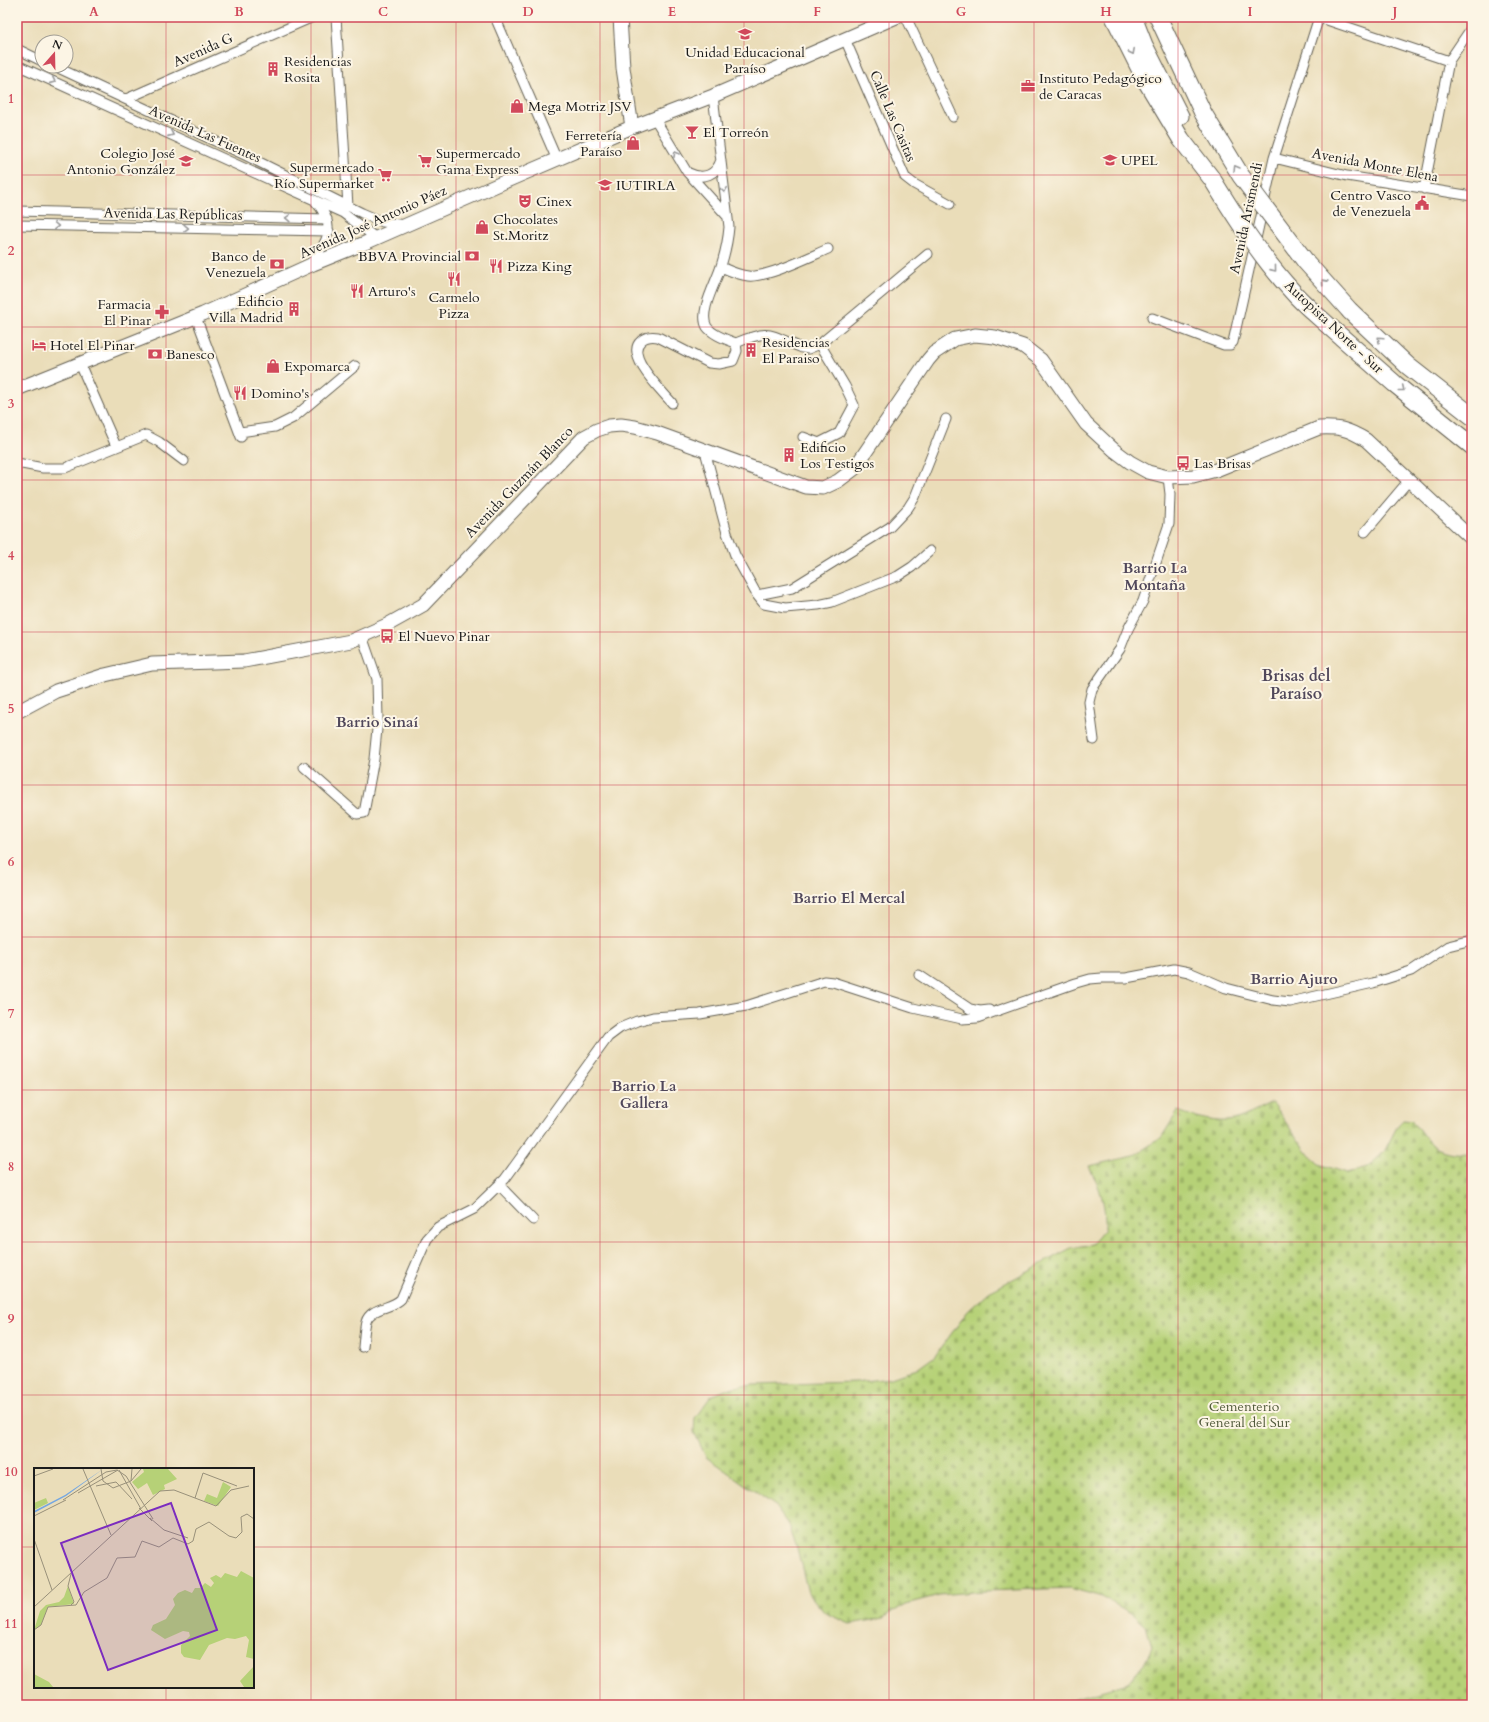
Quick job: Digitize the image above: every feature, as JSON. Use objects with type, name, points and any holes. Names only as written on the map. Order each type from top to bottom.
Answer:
[{"type":"highway","points":[[1114,17],[1145,79],[1181,139],[1212,179]]},
{"type":"highway","name":"Autopista Norte - Sur","points":[[1133,17],[1144,45],[1212,179],[1238,220],[1292,292],[1395,384],[1472,446]]},
{"type":"highway","name":"Autopista Norte - Sur","points":[[1158,17],[1203,113],[1246,182],[1306,262],[1350,311],[1408,366],[1472,416]]},
{"type":"highway","points":[[1171,17],[1199,80],[1203,97],[1203,113]]},
{"type":"street","name":"Avenida G","points":[[126,99],[313,17]]},
{"type":"street","points":[[336,17],[348,206]]},
{"type":"street","points":[[496,17],[556,160]]},
{"type":"street","points":[[620,17],[623,68],[632,127]]},
{"type":"street","name":"Avenida José Antonio Páez","points":[[17,389],[196,317],[632,127],[713,96],[845,39],[874,21],[896,17]]},
{"type":"street","points":[[906,17],[953,117]]},
{"type":"street","points":[[1318,17],[1449,61]]},
{"type":"street","name":"Avenida Arismendi","points":[[1152,318],[1224,345],[1230,345],[1233,342],[1274,158],[1318,17]]},
{"type":"street","points":[[1424,189],[1449,61],[1472,27]]},
{"type":"street","name":"Calle Las Casitas","points":[[845,39],[905,177],[914,184],[950,204]]},
{"type":"street","points":[[17,49],[34,57]]},
{"type":"street","name":"Avenida Las Fuentes","points":[[17,65],[313,198],[342,212],[376,238]]},
{"type":"street","name":"Avenida Las Fuentes","points":[[71,74],[383,222],[405,225]]},
{"type":"street","points":[[713,96],[729,227],[721,267],[709,296],[704,319],[706,326],[710,331],[736,343],[761,334],[769,334],[802,348],[808,349],[820,344],[928,254]]},
{"type":"street","points":[[120,112],[126,99]]},
{"type":"street","points":[[655,119],[687,172],[727,216]]},
{"type":"street","name":"Avenida Monte Elena","points":[[1274,158],[1347,176],[1472,196]]},
{"type":"street","points":[[687,172],[697,177],[707,176],[718,167],[721,160]]},
{"type":"street","points":[[308,267],[323,248],[329,231],[327,220],[320,206],[313,198]]},
{"type":"street","name":"Avenida Las Repúblicas","points":[[17,211],[327,220]]},
{"type":"street","name":"Avenida Las Repúblicas","points":[[17,225],[329,231]]},
{"type":"street","points":[[721,267],[748,276],[764,275],[828,249]]},
{"type":"street","points":[[196,317],[241,435],[275,427],[293,418],[355,366]]},
{"type":"street","name":"Avenida Guzmán Blanco","points":[[17,712],[56,691],[105,675],[152,664],[244,661],[351,641],[387,625],[423,605],[584,437],[596,430],[621,425],[657,433],[806,487],[823,488],[838,481],[854,469],[919,371],[934,353],[955,339],[975,335],[995,337],[1023,346],[1041,360],[1086,424],[1114,450],[1130,462],[1148,472],[1168,477],[1193,476],[1216,470],[1319,428],[1336,427],[1353,432],[1366,440],[1410,479],[1472,539]]},
{"type":"street","points":[[672,403],[643,368],[636,351],[639,342],[652,336],[658,337],[709,363],[719,364],[735,359],[737,351],[736,343]]},
{"type":"street","points":[[802,437],[819,443],[839,433],[854,405],[845,386],[820,344]]},
{"type":"street","points":[[80,364],[116,446]]},
{"type":"street","points":[[757,596],[792,588],[890,527],[908,508],[915,497],[946,419]]},
{"type":"street","points":[[17,463],[43,468],[65,468],[146,435],[159,442],[184,461]]},
{"type":"street","points":[[705,451],[735,556],[757,596],[764,604],[785,608],[818,605],[832,602],[898,576],[912,567],[930,551]]},
{"type":"street","points":[[1094,740],[1089,702],[1092,689],[1120,649],[1128,629],[1143,601],[1169,524],[1170,494],[1168,477]]},
{"type":"street","points":[[1365,532],[1410,479]]},
{"type":"street","points":[[304,767],[357,814],[364,813],[374,759],[378,720],[377,679],[362,636]]},
{"type":"street","points":[[363,1347],[366,1321],[372,1312],[397,1304],[401,1299],[427,1239],[432,1232],[438,1227],[474,1209],[499,1185],[608,1037],[620,1028],[637,1021],[653,1017],[700,1014],[746,1006],[824,981],[834,982],[913,1008],[962,1019],[977,1018],[1076,983],[1102,978],[1126,978],[1174,969],[1190,972],[1226,988],[1280,1001],[1298,1001],[1373,983],[1411,971],[1448,946],[1472,940]]},
{"type":"street","points":[[919,975],[976,1011],[1018,1004]]},
{"type":"street","points":[[499,1185],[533,1220]]},
{"type":"green space","name":"Cementerio General del Sur","points":[[1272,1103],[1309,1155],[1319,1164],[1347,1173],[1367,1168],[1384,1152],[1398,1125],[1403,1120],[1412,1121],[1429,1143],[1439,1149],[1458,1153],[1472,1152],[1472,1705],[1052,1705],[1128,1683],[1144,1664],[1152,1647],[1146,1627],[1131,1613],[1102,1597],[1070,1588],[984,1591],[939,1595],[906,1604],[883,1618],[850,1624],[825,1613],[808,1593],[797,1548],[789,1526],[774,1505],[706,1457],[694,1432],[695,1418],[711,1396],[733,1387],[855,1382],[891,1378],[917,1369],[935,1356],[968,1311],[989,1292],[1071,1248],[1092,1244],[1105,1229],[1102,1196],[1089,1166],[1133,1156],[1161,1138],[1178,1111],[1191,1116],[1206,1119],[1228,1121],[1244,1116]]},
{"type":"place","name":"Unidad Educacional Paraíso","points":[[745,34]]},
{"type":"place","name":"Residencias Rosita","points":[[273,69]]},
{"type":"place","name":"Instituto Pedagógico de Caracas","points":[[1028,86]]},
{"type":"place","name":"Mega Motriz JSV","points":[[517,106]]},
{"type":"place","name":"El Torreón","points":[[692,132]]},
{"type":"place","name":"Ferretería Paraíso","points":[[633,143]]},
{"type":"place","name":"UPEL","points":[[1110,160]]},
{"type":"place","name":"Colegio José Antonio González","points":[[186,161]]},
{"type":"place","name":"Supermercado Gama Express","points":[[425,161]]},
{"type":"place","name":"Supermercado Río Supermarket","points":[[385,175]]},
{"type":"place","name":"IUTIRLA","points":[[605,185]]},
{"type":"place","name":"Cinex","points":[[525,201]]},
{"type":"place","name":"Centro Vasco de Venezuela","points":[[1422,203]]},
{"type":"place","name":"Chocolates St.Moritz","points":[[482,227]]},
{"type":"place","name":"BBVA Provincial","points":[[472,256]]},
{"type":"place","name":"Banco de Venezuela","points":[[277,264]]},
{"type":"place","name":"Pizza King","points":[[496,266]]},
{"type":"place","name":"Carmelo Pizza","points":[[454,279]]},
{"type":"place","name":"Arturo's","points":[[357,291]]},
{"type":"place","name":"Edificio Villa Madrid","points":[[294,309]]},
{"type":"place","name":"Farmacia El Pinar","points":[[162,312]]},
{"type":"place","name":"Hotel El Pinar","points":[[39,345]]},
{"type":"place","name":"Residencias El Paraiso","points":[[751,350]]},
{"type":"place","name":"Banesco","points":[[155,354]]},
{"type":"place","name":"Expomarca","points":[[273,366]]},
{"type":"place","name":"Domino's","points":[[240,393]]},
{"type":"place","name":"Edificio Los Testigos","points":[[789,455]]},
{"type":"place","name":"Las Brisas","points":[[1183,463]]},
{"type":"place","name":"El Nuevo Pinar","points":[[387,636]]},
{"type":"district","name":"Barrio La Montaña","points":[[1155,576]]},
{"type":"district","name":"Brisas del Paraíso","points":[[1296,685]]},
{"type":"district","name":"Barrio Sinaí","points":[[377,722]]},
{"type":"district","name":"Barrio El Mercal","points":[[849,898]]},
{"type":"district","name":"Barrio Ajuro","points":[[1294,979]]},
{"type":"district","name":"Barrio La Gallera","points":[[644,1094]]}]
